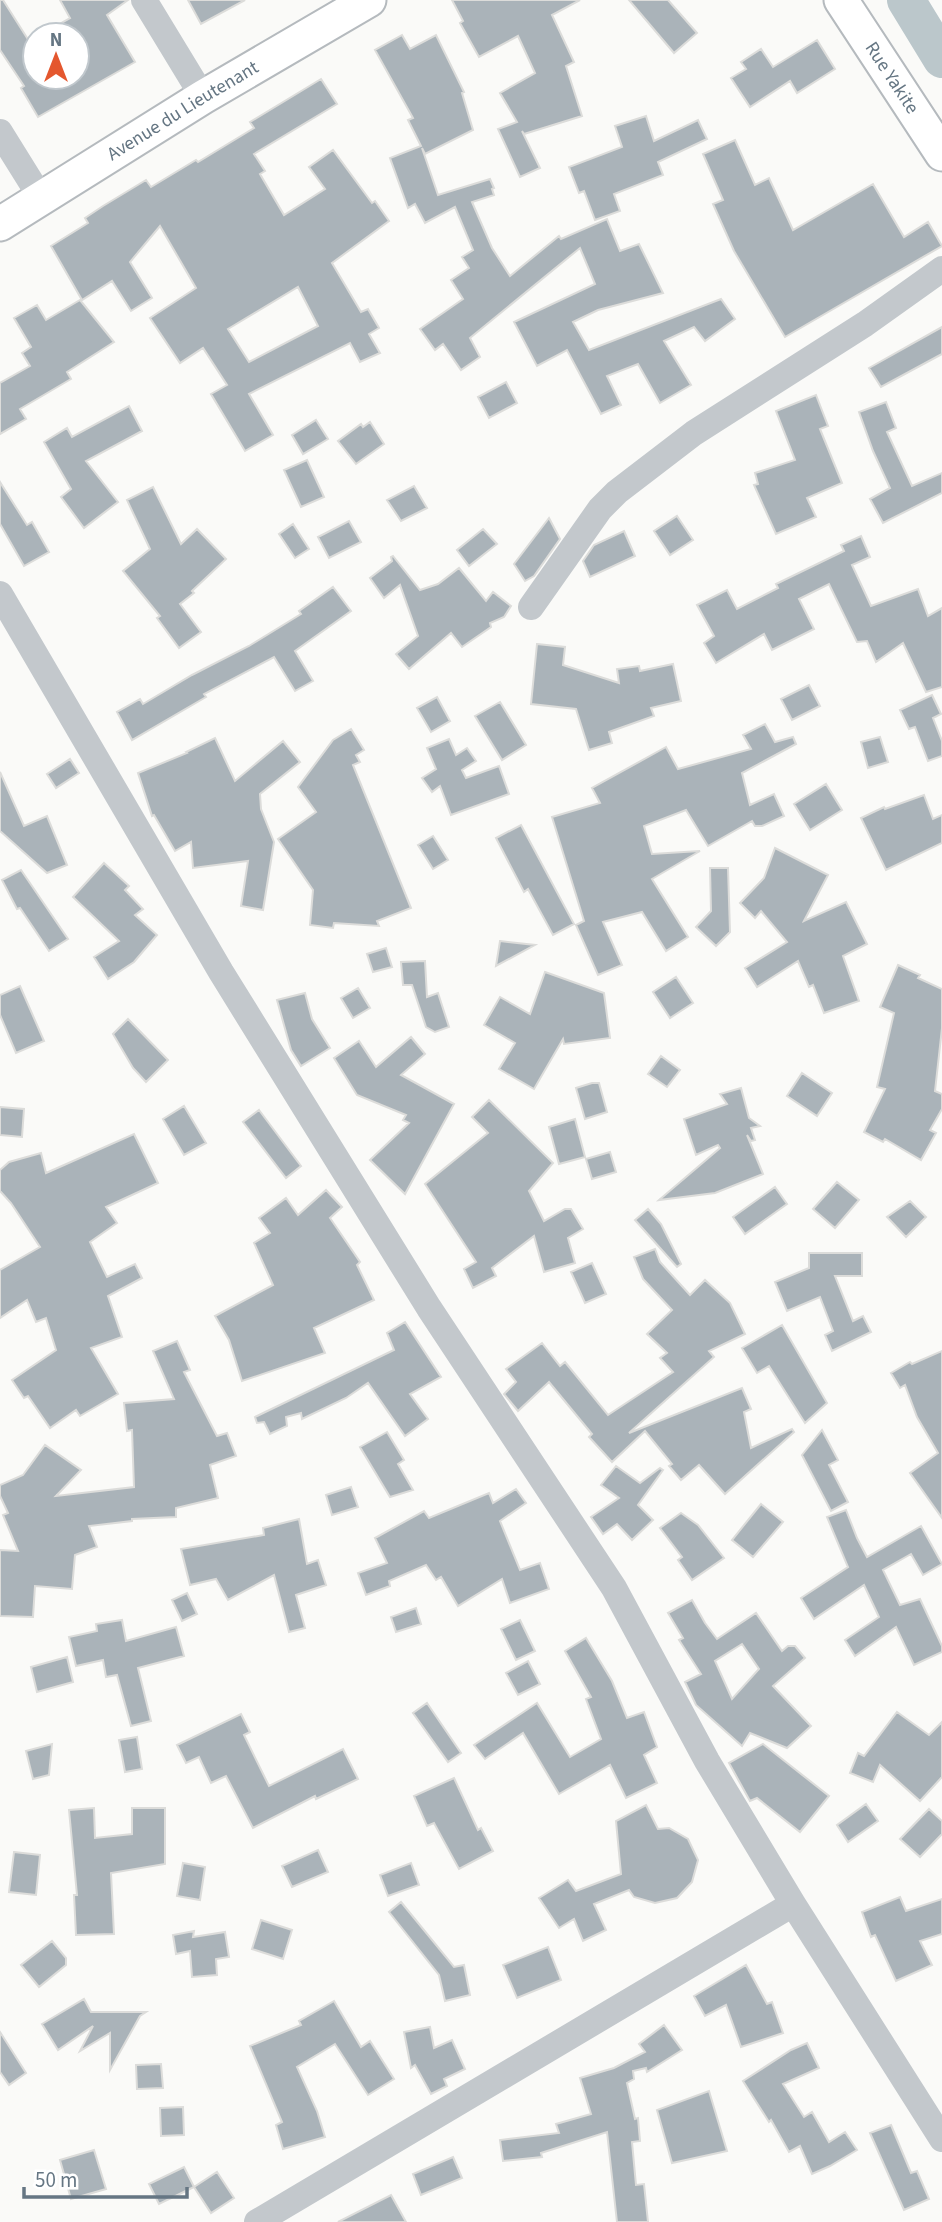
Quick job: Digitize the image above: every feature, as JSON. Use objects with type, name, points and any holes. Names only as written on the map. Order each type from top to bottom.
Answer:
[{"type":"main road","name":"Rue Yakite","points":[[841,0],[942,154]]},
{"type":"main road","name":"Avenue du Lieutenant","points":[[0,224],[203,97],[366,1]]},
{"type":"street","points":[[144,0],[203,97]]},
{"type":"street","points":[[0,132],[41,198]]},
{"type":"street","points":[[531,607],[600,509],[617,492],[694,433],[864,324],[942,269]]},
{"type":"street","points":[[0,594],[220,972],[429,1308],[614,1588],[707,1761],[793,1904],[942,2139]]},
{"type":"street","points":[[257,2222],[793,1904]]},
{"type":"building","points":[[0,0],[3,0],[21,28],[21,82],[0,50]]},
{"type":"building","points":[[60,0],[128,0],[107,15],[135,62],[91,87],[91,21],[65,21],[70,18]]},
{"type":"building","points":[[188,0],[245,0],[201,24]]},
{"type":"building","points":[[452,0],[580,0],[552,15],[574,62],[566,66],[582,116],[524,134],[522,131],[540,168],[520,177],[498,129],[517,122],[500,93],[535,73],[518,36],[479,57],[460,23],[463,21]]},
{"type":"building","points":[[629,0],[668,0],[697,33],[674,53]]},
{"type":"building","points":[[402,35],[410,49],[436,35],[464,92],[462,93],[473,130],[425,154],[422,148],[438,195],[490,179],[494,195],[472,202],[492,248],[510,276],[559,236],[561,239],[607,219],[620,251],[639,244],[663,293],[598,310],[573,322],[589,350],[721,299],[735,319],[705,341],[694,327],[664,341],[691,385],[660,403],[638,364],[607,376],[621,405],[601,414],[567,350],[537,366],[514,322],[595,284],[580,248],[470,338],[480,357],[461,370],[443,344],[435,350],[420,329],[463,299],[451,280],[469,268],[462,257],[473,250],[455,207],[425,223],[415,204],[408,208],[390,158],[421,146],[408,120],[413,118],[375,50]]},
{"type":"building","points":[[817,40],[835,69],[797,93],[790,81],[750,107],[731,78],[746,69],[741,62],[761,49],[773,67]]},
{"type":"building","points":[[321,79],[337,104],[254,154],[265,171],[260,174],[284,215],[325,189],[309,167],[333,150],[372,203],[375,201],[389,221],[332,263],[361,312],[368,309],[379,328],[369,334],[380,353],[360,362],[350,343],[249,394],[273,435],[245,451],[211,394],[227,385],[203,348],[180,363],[150,318],[196,288],[160,226],[130,262],[152,298],[131,311],[112,281],[82,300],[51,246],[88,223],[85,218],[146,180],[151,187],[254,128],[250,122]],"holes":[[[298,287],[318,326],[249,362],[228,329]]]},
{"type":"building","points":[[23,91],[84,91],[38,117]]},
{"type":"building","points":[[646,116],[654,141],[698,120],[707,139],[658,162],[663,175],[614,194],[620,211],[595,220],[584,191],[579,193],[569,167],[622,147],[615,126]]},
{"type":"building","points":[[735,140],[755,185],[769,178],[793,230],[873,184],[904,237],[928,222],[942,246],[785,337],[734,251],[713,204],[723,200],[703,154]]},
{"type":"building","points":[[80,300],[114,342],[67,372],[71,379],[20,409],[26,419],[0,434],[0,383],[30,366],[22,353],[31,347],[14,318],[37,305],[46,320]]},
{"type":"building","points":[[942,327],[942,354],[881,387],[869,368]]},
{"type":"building","points":[[506,382],[517,403],[489,418],[478,397]]},
{"type":"building","points":[[816,395],[828,426],[820,429],[842,483],[807,498],[816,517],[776,534],[754,485],[758,484],[755,473],[795,460],[776,411]]},
{"type":"building","points":[[886,402],[896,428],[887,432],[912,486],[942,473],[942,493],[883,523],[870,499],[890,488],[859,412]]},
{"type":"building","points":[[129,406],[142,431],[86,461],[118,502],[84,528],[61,497],[71,489],[44,442],[67,428],[72,437]]},
{"type":"building","points":[[316,420],[328,439],[303,454],[292,435]]},
{"type":"building","points":[[370,422],[384,444],[356,464],[338,441],[361,424],[363,427]]},
{"type":"building","points":[[307,460],[324,497],[301,507],[284,470]]},
{"type":"building","points":[[0,482],[27,525],[32,522],[49,552],[24,566],[0,524]]},
{"type":"building","points":[[414,486],[427,508],[401,521],[387,500]]},
{"type":"building","points":[[153,487],[181,544],[197,529],[226,559],[180,604],[201,632],[179,648],[157,618],[160,616],[123,571],[150,549],[127,500]]},
{"type":"building","points":[[677,516],[693,540],[670,555],[654,531]]},
{"type":"building","points":[[549,518],[560,539],[534,576],[525,581],[514,564]]},
{"type":"building","points":[[349,521],[361,542],[329,558],[318,537]]},
{"type":"building","points":[[293,524],[309,549],[295,558],[279,534]]},
{"type":"building","points":[[483,529],[497,544],[469,566],[457,550]]},
{"type":"building","points":[[624,531],[635,556],[590,577],[583,561],[594,545]]},
{"type":"building","points":[[861,536],[870,557],[852,565],[871,606],[918,589],[928,616],[942,608],[942,687],[926,692],[903,643],[876,662],[867,641],[857,642],[829,584],[799,599],[814,629],[772,650],[764,634],[716,663],[704,643],[714,636],[697,605],[727,590],[737,609],[778,588],[776,584],[844,551],[841,545]]},
{"type":"building","points":[[393,556],[420,590],[438,584],[459,568],[486,601],[493,592],[511,606],[504,617],[490,623],[491,627],[462,647],[451,633],[409,669],[396,654],[418,636],[400,585],[384,598],[370,578],[392,561]]},
{"type":"building","points":[[333,587],[351,611],[295,651],[313,681],[295,691],[274,657],[204,694],[206,697],[132,740],[117,712],[140,699],[143,704],[249,646],[301,614],[299,611]]},
{"type":"building","points":[[537,644],[565,647],[563,665],[619,683],[617,669],[639,666],[640,671],[673,664],[681,701],[651,708],[654,716],[609,732],[612,743],[589,750],[576,709],[531,704]]},
{"type":"building","points":[[809,685],[820,706],[792,720],[781,699]]},
{"type":"building","points":[[932,695],[941,714],[933,718],[942,741],[942,756],[928,761],[915,727],[909,729],[900,710]]},
{"type":"building","points":[[437,697],[450,721],[431,732],[417,708]]},
{"type":"building","points":[[500,702],[526,745],[502,760],[475,716]]},
{"type":"building","points":[[765,724],[775,742],[793,737],[796,744],[742,773],[750,805],[774,794],[784,816],[762,826],[755,826],[752,821],[708,846],[686,810],[644,826],[652,854],[700,851],[652,879],[688,937],[666,951],[642,912],[603,922],[622,965],[598,975],[576,925],[584,921],[552,817],[600,803],[592,788],[666,747],[678,769],[751,749],[743,735]]},
{"type":"building","points":[[351,729],[364,750],[356,755],[360,762],[353,765],[411,908],[377,921],[379,926],[334,923],[333,928],[310,925],[313,890],[278,839],[316,812],[298,787],[333,740]]},
{"type":"building","points":[[880,737],[888,762],[868,768],[861,742]]},
{"type":"building","points":[[215,738],[235,781],[283,741],[300,762],[260,794],[261,809],[274,842],[263,910],[241,906],[248,861],[193,868],[191,842],[175,851],[154,815],[152,816],[138,773]]},
{"type":"building","points":[[449,739],[456,755],[467,748],[476,761],[462,770],[466,778],[499,766],[509,794],[451,815],[440,786],[432,792],[422,778],[436,769],[427,748]]},
{"type":"building","points":[[70,759],[79,773],[56,788],[47,774]]},
{"type":"building","points":[[0,772],[24,826],[47,816],[67,865],[47,873],[0,831]]},
{"type":"building","points":[[826,784],[842,810],[810,830],[794,804]]},
{"type":"building","points":[[924,795],[933,819],[942,815],[942,843],[886,870],[861,818],[884,807],[885,809]]},
{"type":"building","points":[[521,825],[574,924],[553,935],[528,889],[524,892],[496,838]]},
{"type":"building","points":[[433,836],[448,860],[433,869],[418,845]]},
{"type":"building","points":[[775,848],[828,875],[804,921],[846,902],[867,944],[843,956],[859,1001],[824,1013],[813,985],[809,987],[798,961],[757,987],[745,968],[787,942],[761,911],[755,918],[740,903],[764,878]]},
{"type":"building","points":[[104,863],[129,886],[125,890],[143,909],[135,915],[157,935],[134,962],[108,979],[94,957],[119,941],[73,897]]},
{"type":"building","points":[[710,868],[728,868],[730,932],[716,946],[696,927],[711,911]]},
{"type":"building","points":[[21,870],[68,939],[49,951],[20,908],[17,909],[2,880]]},
{"type":"building","points":[[500,941],[535,945],[496,966]]},
{"type":"building","points":[[386,948],[392,967],[373,972],[367,954]]},
{"type":"building","points":[[425,961],[427,997],[438,993],[449,1027],[435,1032],[426,1027],[412,985],[403,985],[401,962]]},
{"type":"building","points":[[898,965],[942,989],[942,1028],[935,1091],[942,1094],[942,1109],[930,1130],[936,1133],[921,1160],[885,1139],[883,1142],[864,1132],[885,1089],[877,1087],[894,1013],[880,1007]]},
{"type":"building","points":[[545,972],[604,993],[610,1038],[564,1044],[563,1039],[534,1089],[499,1069],[515,1043],[484,1025],[500,997],[530,1014]]},
{"type":"building","points":[[676,977],[693,1003],[670,1018],[653,992]]},
{"type":"building","points":[[20,986],[44,1041],[16,1053],[0,1015],[0,995]]},
{"type":"building","points":[[358,988],[370,1008],[353,1018],[341,998]]},
{"type":"building","points":[[305,993],[312,1019],[330,1048],[301,1066],[291,1050],[277,1000]]},
{"type":"building","points":[[128,1019],[168,1060],[146,1082],[133,1068],[113,1034]]},
{"type":"building","points":[[411,1037],[425,1054],[401,1075],[454,1104],[405,1194],[370,1160],[409,1123],[403,1120],[406,1115],[357,1095],[334,1058],[359,1041],[376,1067]]},
{"type":"building","points":[[661,1056],[680,1070],[667,1087],[648,1074]]},
{"type":"building","points":[[802,1073],[832,1093],[817,1116],[787,1096]]},
{"type":"building","points":[[599,1083],[607,1112],[585,1119],[576,1088]]},
{"type":"building","points":[[741,1088],[749,1118],[760,1126],[751,1128],[755,1140],[751,1141],[747,1135],[763,1174],[715,1193],[659,1200],[720,1148],[718,1145],[696,1155],[684,1119],[727,1104],[720,1094]]},
{"type":"building","points":[[489,1100],[553,1163],[529,1191],[544,1221],[565,1209],[571,1209],[583,1229],[568,1238],[575,1263],[544,1272],[534,1236],[492,1268],[496,1276],[473,1288],[464,1269],[476,1262],[425,1184],[488,1133],[472,1117]]},
{"type":"building","points":[[184,1106],[206,1143],[184,1155],[163,1119]]},
{"type":"building","points":[[0,1107],[24,1109],[22,1137],[0,1135]]},
{"type":"building","points":[[259,1110],[301,1166],[286,1178],[243,1122]]},
{"type":"building","points":[[575,1119],[585,1157],[559,1164],[549,1127]]},
{"type":"building","points":[[134,1134],[158,1183],[106,1207],[117,1223],[90,1242],[107,1277],[135,1264],[142,1278],[108,1296],[122,1337],[91,1348],[118,1394],[80,1416],[76,1410],[50,1428],[28,1396],[24,1398],[12,1380],[56,1350],[46,1318],[36,1322],[27,1300],[0,1318],[0,1270],[40,1247],[0,1191],[0,1170],[9,1162],[41,1153],[46,1173]]},
{"type":"building","points":[[610,1152],[616,1172],[592,1179],[586,1159]]},
{"type":"building","points":[[837,1182],[859,1200],[835,1228],[813,1209]]},
{"type":"building","points":[[775,1187],[787,1204],[745,1234],[733,1217]]},
{"type":"building","points":[[326,1190],[342,1207],[330,1218],[360,1262],[357,1265],[374,1300],[314,1328],[325,1353],[242,1381],[229,1340],[215,1316],[273,1285],[254,1243],[270,1233],[259,1218],[286,1198],[298,1215]]},
{"type":"building","points":[[910,1201],[926,1217],[906,1237],[887,1217]]},
{"type":"building","points":[[648,1209],[661,1224],[681,1264],[677,1267],[635,1220]]},
{"type":"building","points":[[655,1249],[660,1262],[690,1295],[705,1280],[730,1303],[745,1334],[709,1351],[714,1357],[629,1433],[742,1388],[751,1409],[744,1412],[751,1448],[792,1429],[794,1432],[725,1494],[699,1465],[681,1480],[669,1466],[672,1464],[645,1431],[612,1462],[589,1437],[592,1434],[549,1382],[518,1411],[504,1394],[516,1382],[506,1369],[542,1343],[560,1366],[565,1362],[608,1415],[673,1372],[660,1358],[667,1353],[647,1334],[672,1310],[643,1279],[634,1257]]},
{"type":"building","points":[[809,1253],[862,1253],[862,1276],[835,1276],[853,1321],[863,1316],[871,1332],[832,1351],[825,1335],[833,1331],[820,1297],[787,1311],[775,1282],[809,1268]]},
{"type":"building","points":[[592,1263],[606,1294],[585,1303],[571,1272]]},
{"type":"building","points":[[405,1322],[441,1377],[410,1394],[428,1419],[405,1436],[368,1383],[346,1398],[302,1419],[301,1413],[286,1417],[287,1426],[270,1434],[264,1422],[257,1423],[255,1417],[394,1350],[387,1333]]},
{"type":"building","points":[[782,1325],[827,1403],[805,1423],[769,1366],[757,1373],[742,1348]]},
{"type":"building","points":[[177,1341],[190,1370],[184,1372],[217,1436],[227,1433],[236,1456],[210,1465],[218,1498],[176,1508],[176,1517],[132,1519],[89,1526],[97,1547],[75,1555],[72,1589],[35,1586],[33,1617],[0,1616],[0,1550],[18,1551],[3,1515],[8,1513],[0,1496],[0,1485],[23,1475],[45,1445],[81,1470],[56,1496],[134,1487],[132,1430],[127,1431],[124,1403],[174,1399],[153,1351]]},
{"type":"building","points":[[942,1351],[942,1518],[910,1473],[938,1453],[917,1417],[905,1385],[900,1388],[891,1373],[910,1362],[912,1364]]},
{"type":"building","points":[[822,1430],[838,1460],[829,1465],[848,1502],[831,1511],[802,1455]]},
{"type":"building","points":[[387,1432],[404,1460],[398,1464],[413,1490],[390,1497],[360,1447]]},
{"type":"building","points":[[616,1466],[640,1483],[660,1468],[663,1470],[638,1505],[653,1520],[632,1540],[617,1524],[603,1534],[591,1517],[619,1498],[601,1485]]},
{"type":"building","points":[[351,1487],[358,1507],[332,1515],[326,1495]]},
{"type":"building","points":[[516,1489],[526,1503],[500,1521],[520,1570],[540,1563],[549,1589],[510,1603],[502,1579],[458,1606],[441,1577],[436,1580],[426,1565],[389,1581],[390,1586],[366,1595],[358,1573],[387,1563],[375,1538],[424,1511],[429,1518],[489,1493],[493,1503]]},
{"type":"building","points":[[761,1504],[783,1522],[753,1557],[732,1540]]},
{"type":"building","points":[[846,1510],[867,1557],[921,1526],[942,1564],[923,1575],[911,1554],[883,1570],[900,1605],[920,1599],[942,1646],[942,1652],[914,1665],[896,1627],[855,1656],[845,1640],[879,1617],[864,1585],[814,1619],[801,1598],[848,1567],[827,1517]]},
{"type":"building","points":[[681,1513],[698,1525],[724,1558],[692,1580],[678,1560],[682,1557],[660,1528]]},
{"type":"building","points":[[299,1519],[307,1564],[318,1560],[326,1585],[296,1595],[305,1628],[289,1632],[274,1575],[228,1600],[216,1579],[190,1585],[181,1549],[264,1535],[263,1528]]},
{"type":"building","points":[[187,1593],[197,1614],[182,1621],[172,1600]]},
{"type":"building","points":[[692,1600],[717,1639],[756,1613],[782,1651],[788,1646],[795,1646],[805,1658],[773,1686],[811,1726],[787,1748],[750,1733],[742,1746],[696,1705],[685,1682],[701,1674],[679,1640],[683,1638],[668,1613]],"holes":[[[742,1644],[759,1669],[732,1699],[715,1661]]]},
{"type":"building","points":[[416,1608],[421,1624],[396,1632],[391,1617]]},
{"type":"building","points":[[122,1620],[126,1641],[176,1627],[184,1656],[138,1668],[151,1721],[131,1726],[117,1675],[106,1677],[103,1660],[76,1666],[69,1637],[97,1631],[96,1624]]},
{"type":"building","points":[[520,1620],[535,1651],[516,1660],[501,1629]]},
{"type":"building","points":[[586,1638],[612,1681],[627,1718],[644,1712],[657,1747],[644,1755],[657,1783],[626,1798],[610,1765],[559,1794],[523,1733],[485,1759],[474,1745],[537,1703],[570,1757],[601,1739],[586,1699],[591,1697],[565,1651]]},
{"type":"building","points":[[67,1657],[73,1682],[37,1692],[31,1667]]},
{"type":"building","points":[[528,1661],[540,1684],[518,1695],[506,1673]]},
{"type":"building","points":[[427,1703],[461,1753],[448,1762],[413,1713]]},
{"type":"building","points":[[897,1712],[929,1735],[942,1722],[942,1777],[920,1801],[880,1765],[873,1782],[850,1773],[858,1753],[864,1756]]},
{"type":"building","points":[[241,1714],[250,1732],[244,1735],[269,1786],[343,1749],[358,1779],[316,1799],[315,1796],[253,1828],[226,1776],[211,1783],[199,1757],[186,1763],[177,1745]]},
{"type":"building","points":[[137,1737],[142,1769],[125,1772],[119,1740]]},
{"type":"building","points":[[52,1744],[49,1775],[33,1779],[26,1751]]},
{"type":"building","points":[[763,1744],[829,1796],[800,1832],[757,1798],[750,1801],[729,1763]]},
{"type":"building","points":[[454,1778],[478,1830],[481,1828],[493,1851],[459,1869],[434,1823],[427,1826],[414,1796]]},
{"type":"building","points":[[866,1804],[878,1821],[848,1842],[837,1825]]},
{"type":"building","points":[[646,1805],[658,1829],[669,1828],[688,1839],[698,1860],[692,1882],[677,1898],[655,1903],[634,1897],[629,1890],[594,1904],[606,1930],[583,1941],[574,1919],[559,1928],[539,1898],[568,1880],[576,1891],[621,1874],[616,1821]]},
{"type":"building","points":[[94,1808],[95,1838],[132,1834],[132,1808],[165,1808],[165,1864],[111,1873],[114,1934],[76,1935],[74,1895],[77,1895],[69,1810]]},
{"type":"building","points":[[929,1809],[942,1821],[942,1834],[920,1857],[900,1839]]},
{"type":"building","points":[[318,1850],[328,1872],[292,1887],[282,1866]]},
{"type":"building","points":[[14,1852],[40,1855],[36,1895],[9,1892]]},
{"type":"building","points":[[183,1863],[205,1867],[200,1900],[177,1896]]},
{"type":"building","points":[[411,1863],[419,1885],[388,1896],[380,1875]]},
{"type":"building","points":[[900,1897],[906,1911],[942,1899],[942,1934],[920,1941],[932,1965],[896,1981],[875,1935],[871,1937],[862,1912]]},
{"type":"building","points":[[401,1902],[454,1967],[464,1965],[470,1995],[445,2001],[439,1975],[389,1912]]},
{"type":"building","points":[[261,1920],[292,1930],[283,1959],[252,1949]]},
{"type":"building","points":[[194,1931],[193,1937],[225,1932],[229,1957],[216,1959],[217,1975],[192,1977],[190,1951],[176,1954],[173,1935]]},
{"type":"building","points":[[52,1941],[66,1958],[66,1965],[39,1987],[21,1965]]},
{"type":"building","points":[[548,1947],[561,1980],[517,1998],[503,1965]]},
{"type":"building","points":[[746,1965],[767,2004],[772,2002],[783,2033],[741,2047],[726,2005],[705,2016],[694,1996]]},
{"type":"building","points":[[84,1999],[91,2012],[146,2012],[140,2016],[110,2070],[110,2033],[80,2051],[93,2026],[58,2050],[42,2024]]},
{"type":"building","points":[[334,2001],[361,2047],[370,2041],[394,2079],[368,2095],[335,2044],[297,2067],[317,2111],[325,2137],[283,2149],[276,2125],[282,2122],[250,2046],[301,2025],[299,2021]]},
{"type":"building","points":[[664,2025],[682,2050],[647,2072],[646,2068],[633,2071],[634,2079],[627,2083],[635,2119],[638,2118],[640,2141],[632,2142],[636,2185],[644,2184],[648,2222],[617,2222],[607,2132],[541,2153],[542,2157],[503,2161],[500,2140],[559,2133],[556,2124],[591,2114],[580,2078],[614,2068],[645,2052],[639,2044]]},
{"type":"building","points":[[430,2027],[434,2048],[452,2040],[465,2069],[444,2079],[447,2086],[431,2094],[415,2065],[411,2068],[404,2032]]},
{"type":"building","points":[[0,2032],[26,2073],[9,2085],[0,2072]]},
{"type":"building","points":[[807,2043],[819,2068],[783,2084],[804,2117],[812,2112],[829,2142],[845,2132],[857,2150],[812,2174],[800,2146],[789,2152],[771,2120],[769,2122],[743,2081],[791,2050]]},
{"type":"building","points":[[161,2064],[163,2088],[137,2089],[136,2065]]},
{"type":"building","points":[[709,2091],[727,2151],[672,2163],[657,2110]]},
{"type":"building","points":[[183,2107],[184,2135],[161,2136],[160,2108]]},
{"type":"building","points":[[891,2125],[911,2173],[917,2171],[929,2199],[904,2210],[870,2133]]},
{"type":"building","points":[[94,2150],[106,2189],[71,2199],[60,2160]]},
{"type":"building","points":[[453,2157],[462,2178],[421,2195],[413,2174]]},
{"type":"building","points":[[184,2167],[194,2187],[159,2204],[149,2184]]},
{"type":"building","points":[[217,2172],[234,2198],[211,2213],[194,2187]]},
{"type":"building","points":[[391,2195],[406,2222],[338,2222]]},
{"type":"waterway","points":[[906,0],[942,59]]}]
